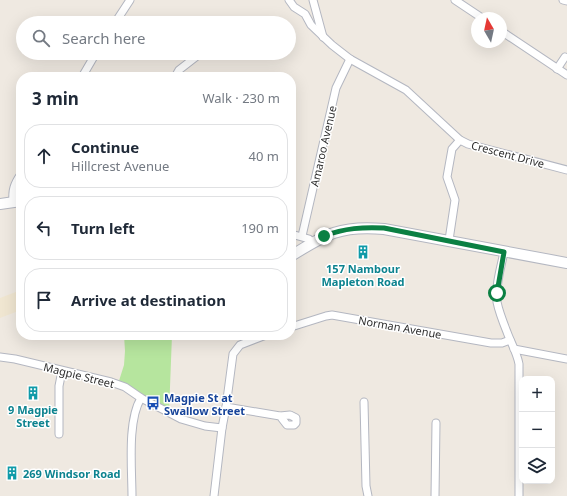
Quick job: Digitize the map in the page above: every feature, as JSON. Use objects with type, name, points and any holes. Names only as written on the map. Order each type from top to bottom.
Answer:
[{"type":"main road","points":[[0,204],[16,202]]},
{"type":"main road","points":[[296,253],[334,232],[361,227],[384,228],[567,264]]},
{"type":"street","points":[[120,16],[130,0]]},
{"type":"street","points":[[289,0],[294,7],[305,14],[312,25],[323,37],[350,59],[406,90],[460,140]]},
{"type":"street","points":[[313,0],[323,37]]},
{"type":"street","points":[[455,0],[473,12]]},
{"type":"street","points":[[563,0],[567,1]]},
{"type":"street","points":[[507,35],[567,75]]},
{"type":"street","points":[[557,69],[565,57]]},
{"type":"street","name":"Amaroo Avenue","points":[[302,236],[336,88],[350,59]]},
{"type":"street","points":[[85,72],[92,60]]},
{"type":"street","points":[[178,72],[192,60]]},
{"type":"street","name":"Crescent Drive","points":[[449,240],[455,200],[447,177],[452,149],[460,140],[468,144],[567,170]]},
{"type":"street","points":[[16,182],[13,186],[12,192],[16,200]]},
{"type":"street","points":[[296,235],[309,239],[312,243]]},
{"type":"street","points":[[504,252],[497,289],[497,302],[510,340],[518,356],[520,379],[520,496]]},
{"type":"street","name":"Norman Avenue","points":[[296,325],[332,315],[491,343],[502,343],[510,340]]},
{"type":"street","points":[[214,496],[232,359],[235,350],[245,342],[251,340]]},
{"type":"street","points":[[514,349],[567,359]]},
{"type":"street","name":"Magpie Street","points":[[0,357],[15,359],[111,382],[125,387],[141,398],[181,418],[205,426],[222,428]]},
{"type":"street","points":[[59,434],[59,386],[62,371]]},
{"type":"street","points":[[132,496],[132,428],[135,410],[141,398]]},
{"type":"street","points":[[364,402],[366,486],[368,496]]},
{"type":"street","points":[[226,407],[280,416]]},
{"type":"street","points":[[435,496],[436,423]]},
{"type":"shaded area","points":[[16,292],[16,312],[0,318],[0,298]]},
{"type":"green space","points":[[124,340],[172,340],[169,413],[118,384],[124,365]]},
{"type":"place","name":"157 Nambour Mapleton Road","points":[[363,252]]},
{"type":"place","name":"9 Magpie Street","points":[[33,393]]},
{"type":"place","name":"Magpie St at Swallow Street","points":[[153,403]]},
{"type":"place","name":"269 Windsor Road","points":[[12,473]]},
{"type":"route","points":[[324,236],[345,229],[361,227],[384,228],[504,252],[497,293]]}]
